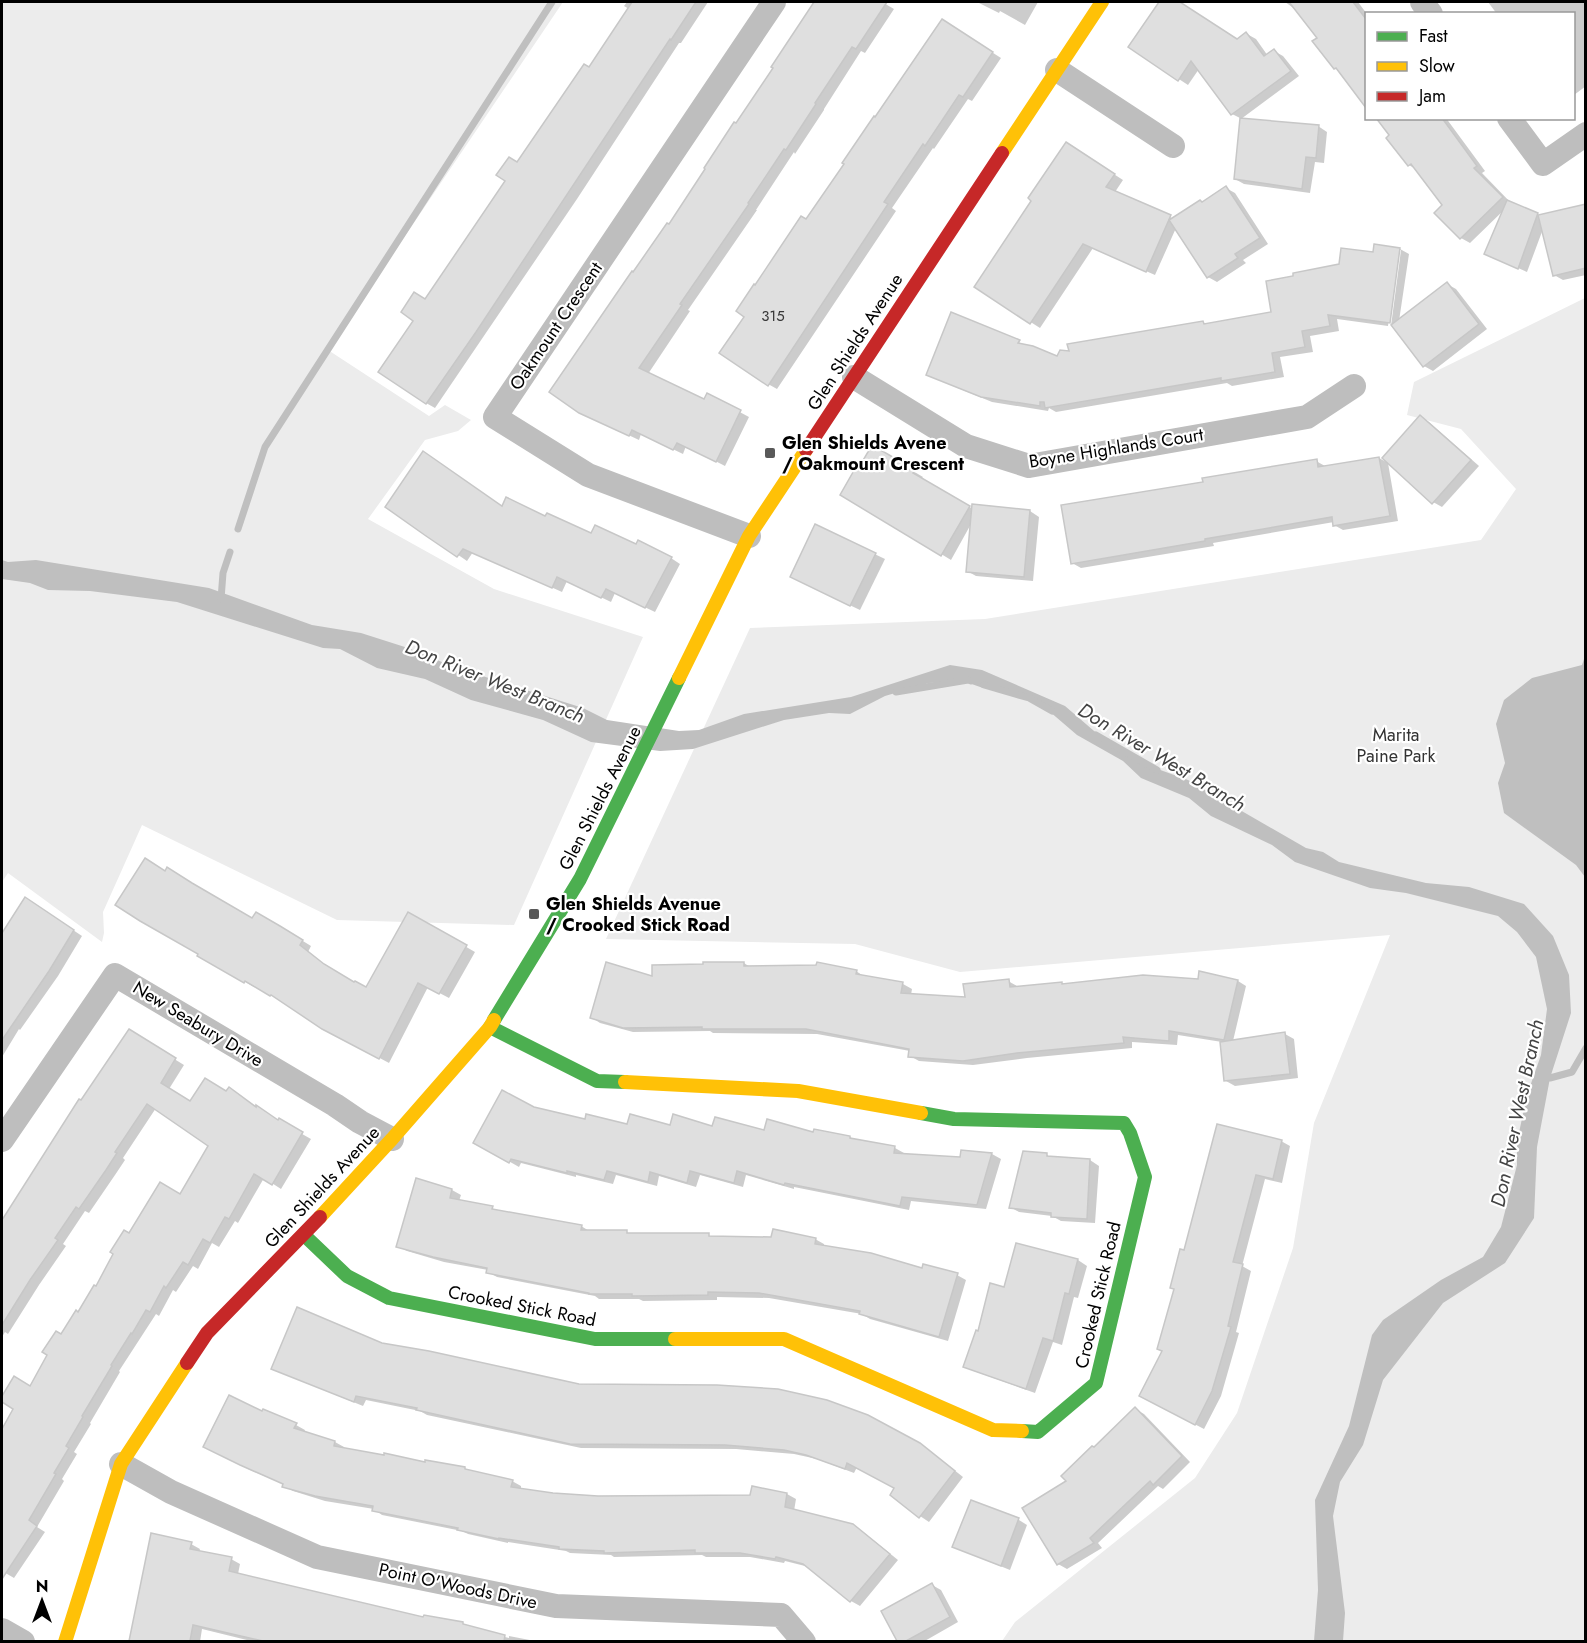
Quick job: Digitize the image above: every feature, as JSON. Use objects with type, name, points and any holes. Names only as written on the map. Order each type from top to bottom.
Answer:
[{"type":"street","name":"Oakmount Crescent","points":[[749,536],[588,476],[495,417],[774,2]]},
{"type":"street","name":"Glen Shields Avenue","points":[[65,1641],[121,1464],[207,1333],[304,1235],[490,1028],[580,879],[749,536],[1102,2]]},
{"type":"street","points":[[1057,70],[1173,146]]},
{"type":"street","points":[[1511,120],[1544,164],[1586,134]]},
{"type":"street","name":"Boyne Highlands Court","points":[[854,377],[966,446],[1029,466],[1307,417],[1354,386]]},
{"type":"street","name":"New Seabury Drive","points":[[2,1140],[115,975],[392,1139]]},
{"type":"street","name":"Crooked Stick Road","points":[[304,1235],[347,1276],[389,1298],[595,1339],[784,1339],[993,1430],[1038,1432],[1096,1383],[1145,1177],[1130,1133],[1124,1123],[954,1119],[798,1091],[597,1082],[490,1028]]},
{"type":"street","name":"Point O'Woods Drive","points":[[121,1464],[171,1492],[317,1557],[556,1606],[782,1616],[804,1641]]},
{"type":"street","points":[[2,1630],[23,1641]]},
{"type":"green space","points":[[2,2],[563,2],[328,350],[429,416],[445,405],[471,420],[458,431],[425,440],[368,519],[494,589],[643,637],[514,925],[337,920],[142,825],[103,912],[102,942],[8,873],[2,882]]},
{"type":"green space","name":"Marita Paine Park","points":[[1585,298],[1585,1641],[1002,1641],[1015,1622],[1195,1478],[1237,1413],[1293,1248],[1314,1123],[1390,935],[960,972],[855,944],[606,939],[750,628],[985,619],[1481,540],[1516,489],[1461,429],[1407,415],[1414,382]]},
{"type":"water","points":[[2,560],[8,562],[36,560],[209,588],[312,625],[361,633],[408,648],[454,667],[583,708],[607,720],[679,731],[699,730],[744,714],[851,697],[950,665],[982,670],[1065,706],[1108,743],[1141,763],[1188,780],[1306,848],[1323,852],[1339,862],[1426,883],[1469,887],[1524,904],[1553,936],[1569,975],[1571,1013],[1550,1078],[1537,1147],[1534,1218],[1505,1263],[1443,1303],[1383,1380],[1363,1445],[1340,1482],[1333,1516],[1345,1613],[1343,1641],[1314,1641],[1318,1590],[1315,1500],[1349,1426],[1372,1335],[1383,1320],[1441,1280],[1483,1257],[1501,1227],[1517,1165],[1517,1142],[1527,1095],[1541,1055],[1547,1009],[1536,957],[1517,932],[1498,916],[1406,893],[1370,888],[1295,862],[1272,845],[1211,816],[1189,798],[1141,778],[1123,761],[1077,735],[1042,705],[997,687],[983,688],[963,681],[929,683],[885,696],[850,714],[829,713],[784,720],[693,749],[660,751],[591,742],[543,720],[471,700],[425,679],[377,668],[340,649],[323,648],[177,602],[90,591],[48,590],[30,583],[2,579]]},
{"type":"water","points":[[1585,656],[1586,877],[1576,865],[1504,813],[1498,783],[1505,763],[1496,724],[1504,700],[1532,678],[1582,665]]},
{"type":"building","points":[[632,2],[696,2],[426,404],[378,372],[413,321],[401,312],[414,292],[425,299],[505,181],[496,175],[509,157],[517,162],[584,64],[589,67]]},
{"type":"building","points":[[814,2],[887,2],[856,49],[852,47],[786,150],[784,149],[639,368],[704,399],[707,393],[741,410],[716,462],[677,443],[673,450],[632,430],[629,436],[579,413],[549,392],[632,271],[667,223],[669,224]]},
{"type":"building","points":[[1159,2],[1180,2],[1237,39],[1246,32],[1264,56],[1274,49],[1291,71],[1231,115],[1191,61],[1178,81],[1128,47]]},
{"type":"building","points":[[1289,2],[1353,2],[1365,18],[1365,107],[1312,41],[1317,38]]},
{"type":"building","points":[[942,19],[993,52],[963,97],[959,95],[925,146],[923,144],[884,202],[888,204],[768,386],[719,353],[744,317],[736,311],[801,216],[806,219]]},
{"type":"building","points":[[1240,118],[1319,125],[1316,158],[1306,157],[1302,189],[1234,179]]},
{"type":"building","points":[[1378,120],[1443,120],[1477,166],[1474,168],[1503,197],[1460,239],[1434,213],[1442,205],[1411,164],[1408,166],[1386,138],[1389,135]]},
{"type":"building","points":[[1066,142],[1115,174],[1106,187],[1171,215],[1146,272],[1083,244],[1030,324],[974,287],[1031,201],[1028,198]]},
{"type":"building","points":[[1226,186],[1260,238],[1235,254],[1238,258],[1207,278],[1169,220]]},
{"type":"building","points":[[1507,200],[1538,213],[1518,269],[1484,254]]},
{"type":"building","points":[[1586,204],[1586,268],[1553,276],[1538,215]]},
{"type":"building","points":[[1374,244],[1400,248],[1390,323],[1328,315],[1330,326],[1302,331],[1305,347],[1272,353],[1275,372],[1221,381],[1221,378],[1045,408],[1044,402],[1040,402],[1040,406],[981,397],[926,375],[951,312],[1020,340],[1018,343],[1033,346],[1057,356],[1060,350],[1069,351],[1067,344],[1271,312],[1266,281],[1339,264],[1341,248],[1373,252]]},
{"type":"building","points":[[1447,282],[1479,324],[1423,367],[1391,325]]},
{"type":"building","points":[[1420,415],[1471,460],[1432,504],[1382,458]]},
{"type":"building","points":[[872,445],[915,470],[913,473],[970,506],[941,556],[840,495]]},
{"type":"building","points":[[423,451],[502,506],[506,497],[545,516],[547,513],[591,533],[595,525],[636,544],[638,540],[672,557],[645,608],[606,589],[601,598],[557,577],[552,588],[463,549],[457,557],[426,536],[385,507]]},
{"type":"building","points":[[1379,457],[1390,516],[1333,526],[1332,517],[1071,564],[1061,505],[1203,482],[1202,478],[1317,459],[1318,467]]},
{"type":"building","points":[[972,504],[1030,510],[1024,577],[966,572]]},
{"type":"building","points":[[815,524],[876,553],[850,606],[790,577]]},
{"type":"building","points":[[145,858],[165,871],[167,867],[252,918],[256,912],[280,926],[303,940],[300,945],[324,964],[366,987],[408,912],[467,945],[439,994],[418,983],[379,1059],[322,1029],[271,995],[245,981],[244,983],[197,956],[198,954],[115,905]]},
{"type":"building","points":[[25,897],[74,930],[2,1040],[2,933]]},
{"type":"building","points":[[606,962],[652,976],[652,965],[744,962],[744,966],[816,965],[817,962],[857,970],[856,974],[903,982],[901,993],[965,997],[963,984],[1009,979],[1010,987],[1143,975],[1198,979],[1199,971],[1238,980],[1224,1040],[1169,1031],[1169,1041],[1123,1037],[1124,1043],[1017,1053],[963,1061],[908,1057],[909,1049],[806,1029],[623,1028],[590,1018]]},
{"type":"building","points":[[129,1029],[176,1058],[161,1083],[190,1101],[205,1078],[226,1091],[229,1087],[256,1107],[256,1105],[278,1120],[279,1118],[303,1132],[272,1185],[254,1174],[229,1219],[225,1217],[210,1243],[203,1239],[188,1265],[183,1262],[166,1288],[164,1286],[150,1312],[146,1310],[82,1416],[66,1446],[69,1448],[54,1473],[56,1474],[29,1520],[37,1526],[2,1579],[2,1429],[13,1409],[2,1402],[2,1396],[14,1376],[30,1386],[47,1355],[42,1352],[56,1331],[61,1334],[76,1310],[78,1312],[94,1285],[96,1286],[113,1254],[110,1252],[124,1230],[129,1233],[160,1182],[180,1194],[208,1146],[147,1104],[115,1152],[117,1153],[106,1170],[55,1238],[58,1240],[2,1325],[2,1220],[79,1099],[81,1100]]},
{"type":"building","points":[[1285,1032],[1290,1074],[1224,1081],[1220,1042]]},
{"type":"building","points":[[502,1090],[534,1107],[585,1119],[586,1114],[627,1124],[630,1114],[670,1125],[673,1114],[712,1126],[715,1117],[764,1130],[767,1119],[813,1132],[814,1129],[895,1146],[894,1153],[960,1157],[961,1150],[992,1153],[977,1205],[902,1197],[900,1206],[785,1183],[784,1185],[737,1171],[734,1183],[690,1171],[687,1183],[650,1172],[648,1182],[607,1171],[604,1180],[511,1159],[509,1163],[473,1143]]},
{"type":"building","points":[[1217,1124],[1282,1140],[1273,1179],[1256,1175],[1233,1262],[1243,1264],[1228,1326],[1231,1327],[1212,1391],[1195,1425],[1139,1396],[1162,1351],[1157,1349],[1174,1289],[1170,1288],[1180,1249],[1184,1250]]},
{"type":"building","points":[[1023,1151],[1047,1153],[1047,1156],[1090,1159],[1087,1219],[1051,1217],[1051,1213],[1009,1208]]},
{"type":"building","points":[[416,1178],[452,1189],[450,1198],[493,1206],[492,1209],[582,1225],[581,1230],[771,1237],[773,1229],[816,1238],[815,1244],[871,1253],[922,1268],[923,1264],[958,1273],[939,1337],[859,1314],[860,1311],[759,1293],[708,1292],[708,1295],[632,1296],[632,1294],[589,1294],[486,1273],[487,1268],[396,1247]]},
{"type":"building","points":[[1016,1243],[1078,1259],[1069,1294],[1065,1293],[1053,1341],[1043,1338],[1026,1389],[963,1367],[976,1330],[978,1331],[990,1283],[1004,1287]]},
{"type":"building","points":[[297,1307],[382,1343],[579,1384],[717,1385],[778,1389],[827,1400],[868,1415],[920,1443],[955,1471],[919,1518],[890,1495],[894,1488],[847,1463],[845,1469],[784,1450],[725,1445],[570,1444],[356,1396],[354,1402],[271,1369]]},
{"type":"building","points":[[229,1395],[262,1411],[263,1409],[297,1423],[294,1428],[335,1441],[334,1446],[465,1467],[465,1469],[513,1480],[511,1487],[598,1496],[750,1495],[752,1486],[787,1493],[785,1507],[853,1524],[890,1554],[850,1602],[803,1564],[776,1557],[775,1559],[740,1553],[695,1553],[695,1550],[604,1553],[604,1551],[559,1549],[559,1547],[499,1539],[457,1530],[458,1528],[372,1511],[373,1506],[315,1496],[282,1487],[283,1484],[203,1447]]},
{"type":"building","points":[[1135,1407],[1182,1456],[1153,1485],[1150,1481],[1090,1538],[1094,1543],[1057,1565],[1022,1508],[1066,1481],[1061,1476]]},
{"type":"building","points":[[971,1500],[1019,1518],[1001,1566],[952,1547]]},
{"type":"building","points":[[151,1533],[192,1542],[190,1549],[232,1557],[229,1571],[423,1617],[424,1615],[463,1622],[463,1624],[505,1635],[504,1641],[263,1641],[193,1625],[190,1641],[129,1641]]},
{"type":"building","points":[[932,1583],[950,1617],[906,1641],[897,1641],[881,1611]]},
{"type":"waterway","points":[[238,529],[265,447],[552,2]]},
{"type":"waterway","points":[[221,599],[223,573],[230,552]]},
{"type":"waterway","name":"Don River West Branch","points":[[896,692],[971,681]]},
{"type":"waterway","name":"Don River West Branch","points":[[984,685],[1029,698],[1052,711]]},
{"type":"waterway","name":"Don River West Branch","points":[[1096,735],[1157,770]]},
{"type":"waterway","points":[[1550,1078],[1572,1072],[1586,1048]]},
{"type":"traffic: fast","points":[[494,1020],[580,879],[679,678]]},
{"type":"traffic: fast","points":[[490,1027],[597,1081],[625,1082]]},
{"type":"traffic: fast","points":[[921,1113],[954,1119],[1124,1123],[1130,1133],[1145,1177],[1096,1383],[1038,1432],[1022,1431]]},
{"type":"traffic: fast","points":[[304,1235],[347,1276],[389,1298],[595,1339],[675,1339]]},
{"type":"traffic: slow","points":[[1002,153],[1102,2]]},
{"type":"traffic: slow","points":[[679,678],[749,536],[806,450]]},
{"type":"traffic: slow","points":[[320,1217],[392,1139],[494,1020]]},
{"type":"traffic: slow","points":[[625,1082],[798,1091],[921,1113]]},
{"type":"traffic: slow","points":[[675,1339],[784,1339],[993,1430],[1022,1431]]},
{"type":"traffic: slow","points":[[65,1642],[121,1464],[187,1363]]},
{"type":"traffic: jam","points":[[806,450],[1002,153]]},
{"type":"traffic: jam","points":[[187,1363],[207,1333],[320,1217]]},
{"type":"place","name":"Glen Shields Avene / Oakmount Crescent","points":[[770,453]]},
{"type":"place","name":"Glen Shields Avenue / Crooked Stick Road","points":[[534,914]]}]
